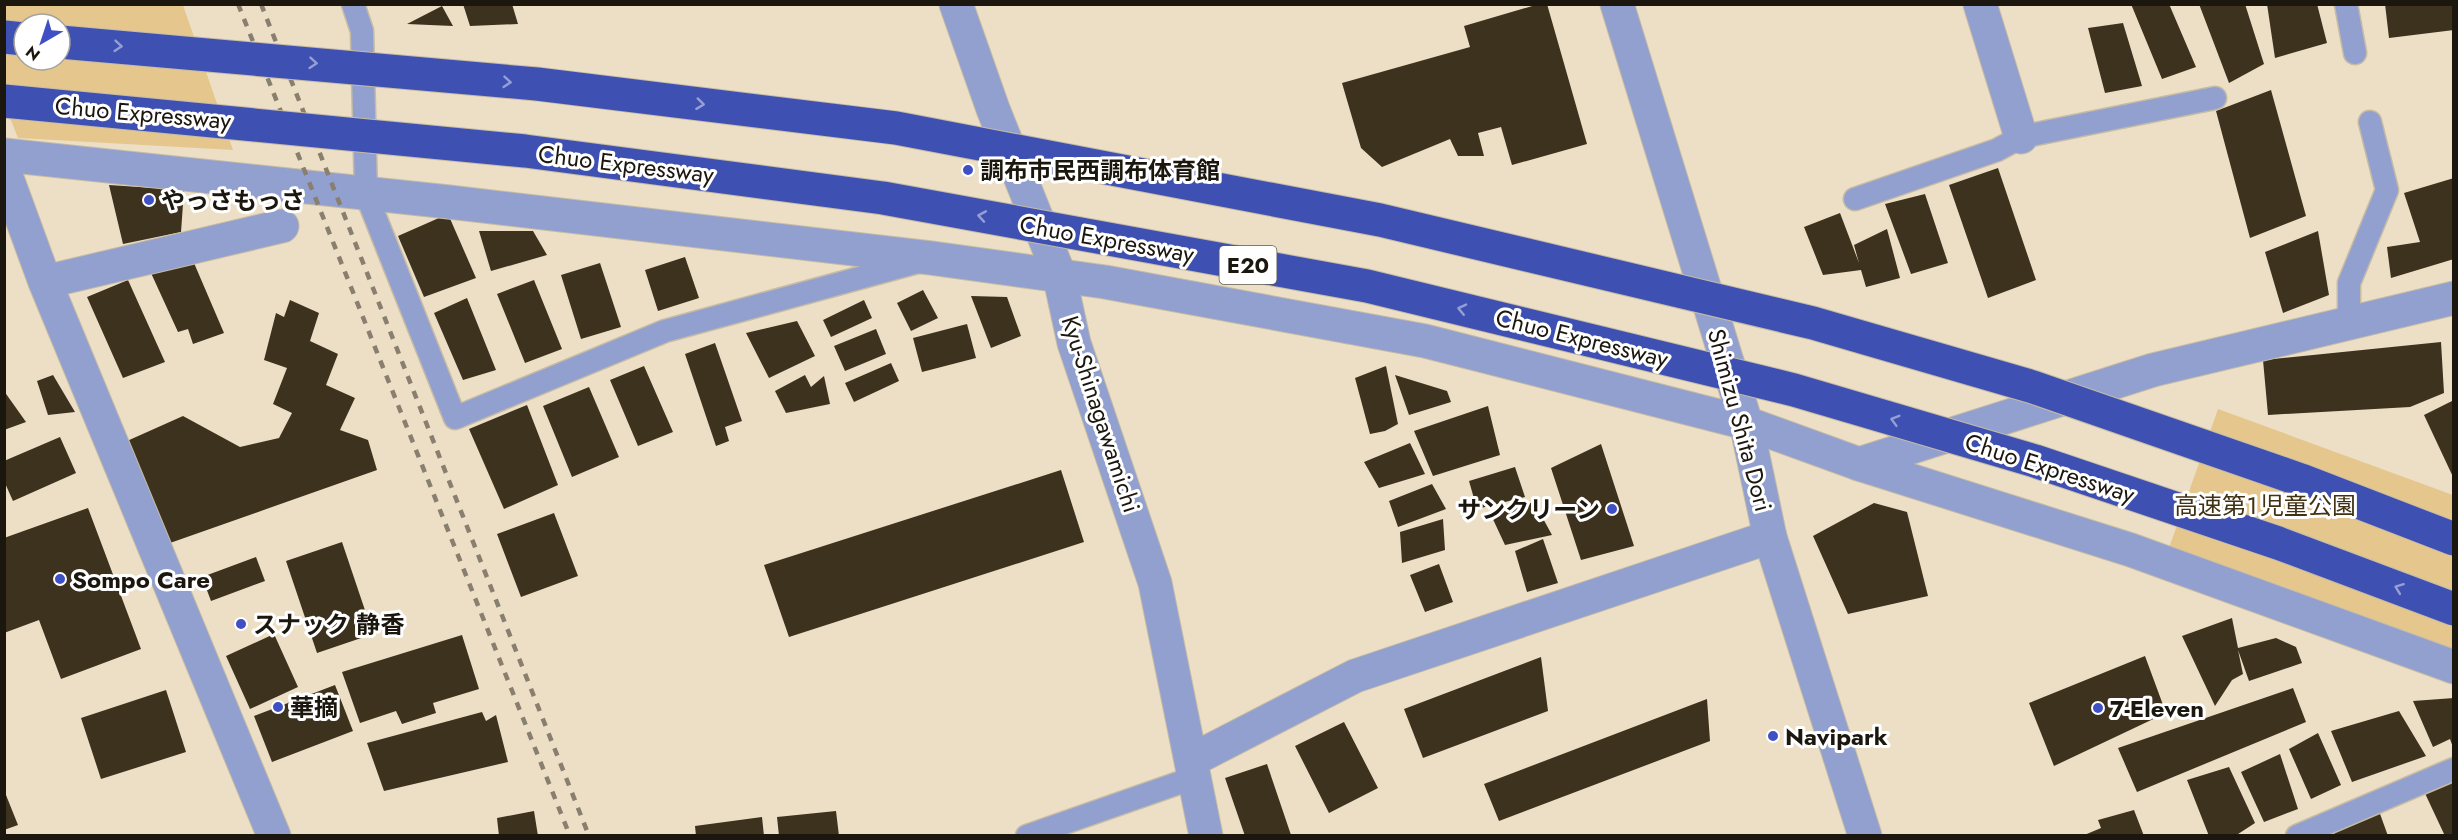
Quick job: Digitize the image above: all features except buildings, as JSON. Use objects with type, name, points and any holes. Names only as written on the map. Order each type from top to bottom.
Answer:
[{"type":"highway","points":[[72,43],[537,84],[896,128],[1380,219],[1813,323],[2022,384],[2301,480],[2454,539]]},
{"type":"highway","name":"Chuo Expressway","points":[[4,101],[525,151],[883,198],[1367,286],[1794,390],[2023,458],[2278,543],[2454,609]]},
{"type":"street","name":"Kyu-Shinagawamichi","points":[[956,4],[993,109],[1059,274],[1074,343],[1155,584],[1206,836]]},
{"type":"street","name":"Shimizu Shita Dori","points":[[1617,4],[1746,423],[1770,537],[1865,836]]},
{"type":"street","points":[[1980,4],[2021,137]]},
{"type":"street","points":[[4,155],[366,194],[1059,274],[1425,341],[1746,423],[1859,464],[2132,550],[2454,667]]},
{"type":"street","points":[[4,170],[45,282],[274,836]]},
{"type":"street","points":[[45,282],[282,226]]},
{"type":"street","points":[[1859,464],[2153,370],[2454,298]]},
{"type":"street","points":[[1193,769],[1355,676],[1770,537]]},
{"type":"lane","points":[[353,4],[362,31],[366,194],[455,418],[665,331],[931,258]]},
{"type":"lane","points":[[2346,4],[2355,53]]},
{"type":"lane","points":[[1855,199],[1997,150],[2021,137],[2215,98]]},
{"type":"lane","points":[[2349,323],[2349,283],[2386,190],[2370,122]]},
{"type":"lane","points":[[1027,836],[1193,769]]},
{"type":"lane","points":[[2297,836],[2454,769]]},
{"type":"green space","points":[[4,5],[183,5],[233,150],[18,138],[5,105]]},
{"type":"green space","name":"高速第１児童公園","points":[[2218,409],[2453,495],[2453,651],[2169,548]]},
{"type":"railway","points":[[238,4],[570,836]]},
{"type":"railway","points":[[261,4],[589,836]]},
{"type":"place","name":"調布市民西調布体育館","points":[[968,170]]},
{"type":"place","name":"やっさもっさ","points":[[149,200]]},
{"type":"place","name":"サンクリーン","points":[[1612,509]]},
{"type":"place","name":"Sompo Care","points":[[60,579]]},
{"type":"place","name":"スナック 静香","points":[[241,624]]},
{"type":"place","name":"華摘","points":[[278,707]]},
{"type":"place","name":"7-Eleven","points":[[2098,708]]},
{"type":"place","name":"Navipark","points":[[1773,736]]}]
